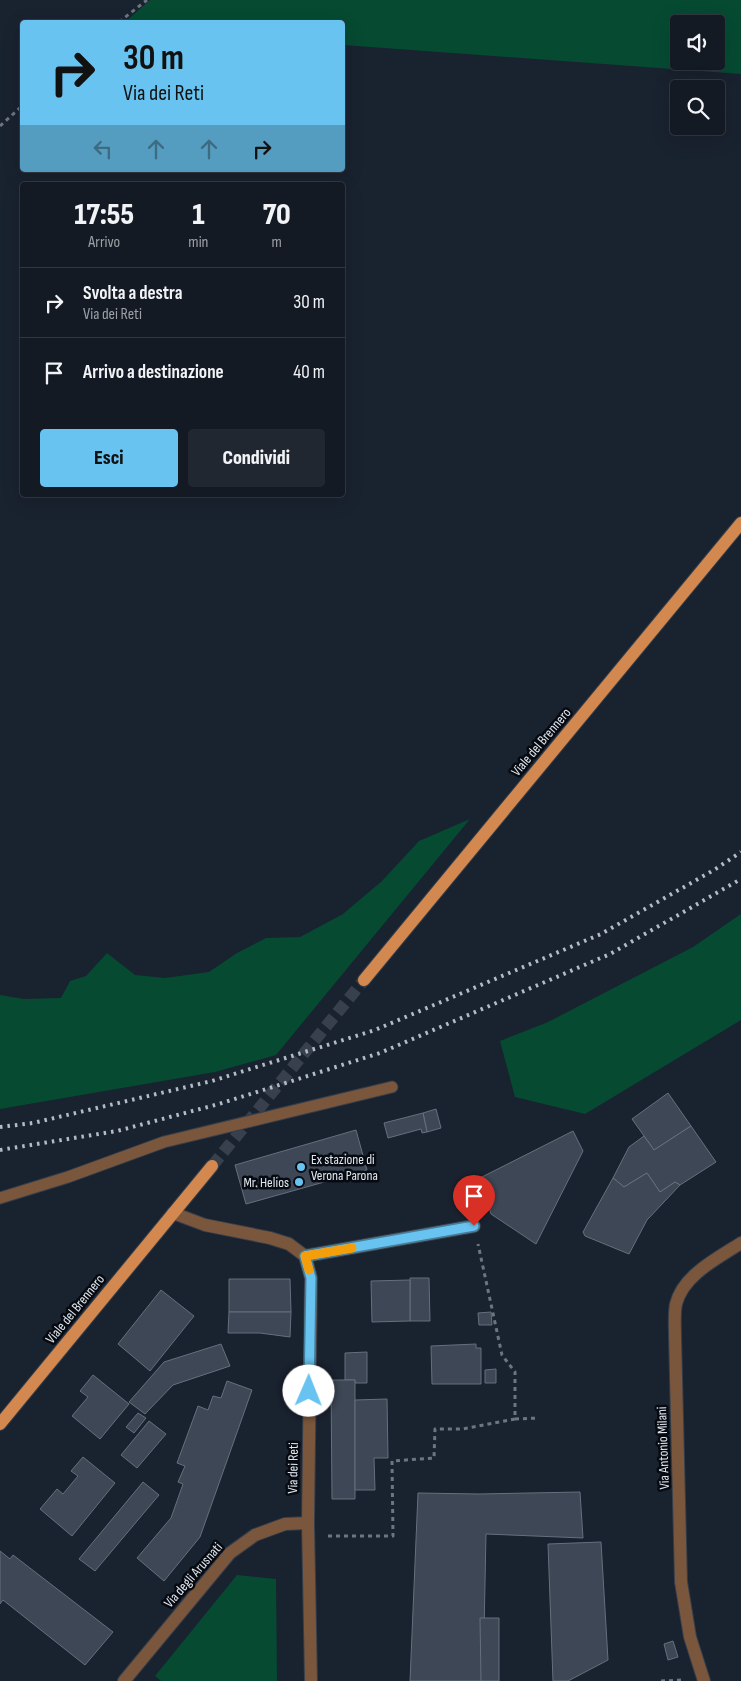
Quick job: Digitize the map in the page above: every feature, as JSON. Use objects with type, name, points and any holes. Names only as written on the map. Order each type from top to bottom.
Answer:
[{"type":"main road","name":"Viale del Brennero","points":[[364,980],[741,522]]},
{"type":"main road","name":"Viale del Brennero","points":[[0,1424],[212,1166]]},
{"type":"street","points":[[173,1213],[205,1225],[270,1238],[289,1244],[305,1256],[474,1226]]},
{"type":"street","name":"Via Antonio Milani","points":[[704,1681],[690,1636],[682,1582],[675,1336],[676,1304],[688,1280],[741,1243]]},
{"type":"street","name":"Via dei Reti","points":[[305,1256],[311,1278],[308,1523],[310,1681]]},
{"type":"street","name":"Via degli Arusnati","points":[[124,1681],[230,1553],[255,1534],[285,1524],[308,1523]]},
{"type":"lane","points":[[0,1198],[68,1177],[164,1142],[392,1086]]},
{"type":"path","points":[[122,20],[147,0]]},
{"type":"path","points":[[0,126],[20,108]]},
{"type":"path","points":[[474,1226],[502,1355],[516,1372],[515,1419]]},
{"type":"path","points":[[328,1536],[393,1536],[392,1461],[434,1458],[436,1429],[463,1429],[515,1419],[539,1418]]},
{"type":"green space","points":[[150,0],[741,0],[741,74],[686,70],[725,70],[725,15],[670,15],[670,69],[345,45],[345,20],[127,20]]},
{"type":"green space","points":[[470,819],[276,1055],[215,1072],[0,1109],[0,995],[24,999],[61,998],[70,981],[86,976],[107,953],[135,975],[165,978],[209,972],[237,953],[266,938],[300,937],[343,914],[382,881],[419,841]]},
{"type":"green space","points":[[741,914],[741,1020],[585,1114],[515,1097],[500,1041],[548,1022],[693,947]]},
{"type":"green space","points":[[237,1575],[276,1579],[277,1681],[161,1681],[155,1676]]},
{"type":"building","points":[[668,1093],[691,1126],[654,1150],[632,1119]]},
{"type":"building","points":[[436,1109],[441,1128],[427,1132],[423,1113]]},
{"type":"building","points":[[423,1113],[427,1132],[422,1133],[421,1129],[388,1138],[384,1123]]},
{"type":"building","points":[[691,1126],[716,1162],[680,1185],[675,1182],[660,1192],[647,1173],[624,1187],[613,1178],[629,1147],[644,1136],[654,1150]]},
{"type":"building","name":"Ex stazione di Verona Parona","points":[[356,1130],[367,1170],[246,1204],[235,1165]]},
{"type":"building","points":[[573,1131],[583,1151],[536,1244],[491,1214],[480,1178]]},
{"type":"building","points":[[647,1173],[660,1192],[675,1182],[680,1185],[647,1220],[629,1254],[585,1236],[583,1232],[613,1178],[624,1187]]},
{"type":"building","points":[[410,1278],[429,1278],[430,1321],[410,1321]]},
{"type":"building","points":[[229,1279],[290,1279],[291,1312],[229,1312]]},
{"type":"building","points":[[410,1280],[410,1321],[372,1322],[371,1281]]},
{"type":"building","points":[[161,1290],[194,1316],[150,1371],[118,1344]]},
{"type":"building","points":[[229,1312],[291,1312],[290,1337],[260,1333],[228,1333]]},
{"type":"building","points":[[491,1312],[492,1325],[479,1325],[478,1313]]},
{"type":"building","points":[[221,1344],[230,1366],[173,1385],[145,1414],[129,1402],[164,1362]]},
{"type":"building","points":[[476,1344],[476,1348],[481,1348],[481,1384],[432,1384],[431,1346]]},
{"type":"building","points":[[367,1352],[367,1383],[355,1383],[355,1380],[345,1380],[345,1353]]},
{"type":"building","points":[[496,1369],[496,1383],[485,1383],[485,1370]]},
{"type":"building","points":[[93,1375],[129,1404],[100,1439],[72,1416],[88,1397],[80,1391]]},
{"type":"building","points":[[331,1380],[355,1380],[355,1499],[332,1499]]},
{"type":"building","points":[[227,1381],[252,1390],[200,1537],[164,1581],[137,1558],[171,1518],[183,1484],[178,1482],[185,1466],[177,1463],[198,1406],[208,1410],[213,1396],[221,1398]]},
{"type":"building","points":[[387,1399],[388,1458],[374,1458],[375,1490],[355,1490],[355,1400]]},
{"type":"building","points":[[138,1413],[146,1418],[134,1433],[126,1427]]},
{"type":"building","points":[[149,1421],[166,1434],[137,1468],[121,1455]]},
{"type":"building","points":[[83,1457],[115,1483],[72,1536],[40,1509],[57,1489],[63,1494],[78,1476],[71,1471]]},
{"type":"building","points":[[143,1482],[159,1495],[95,1571],[79,1559]]},
{"type":"building","points":[[580,1492],[583,1538],[486,1534],[483,1681],[410,1681],[418,1493]]},
{"type":"building","points":[[601,1542],[608,1660],[568,1681],[553,1681],[548,1544]]},
{"type":"building","points":[[0,1551],[10,1559],[13,1555],[113,1632],[85,1665],[3,1600],[0,1604]]},
{"type":"building","points":[[480,1618],[499,1618],[499,1681],[481,1681]]},
{"type":"building","points":[[673,1641],[678,1657],[668,1660],[664,1644]]},
{"type":"tunnel","points":[[212,1166],[364,980]]},
{"type":"railway","points":[[0,1127],[33,1123],[212,1081],[375,1030],[601,934],[714,870],[741,852]]},
{"type":"railway","points":[[0,1150],[117,1131],[219,1104],[380,1053],[610,954],[741,879]]},
{"type":"slow traffic","points":[[309,1270],[305,1256],[352,1248]]},
{"type":"place","name":"Ex stazione di Verona Parona","points":[[301,1167]]},
{"type":"place","name":"Mr. Helios","points":[[299,1182]]},
{"type":"route","points":[[309,1391],[311,1278],[305,1256],[474,1226]]}]
